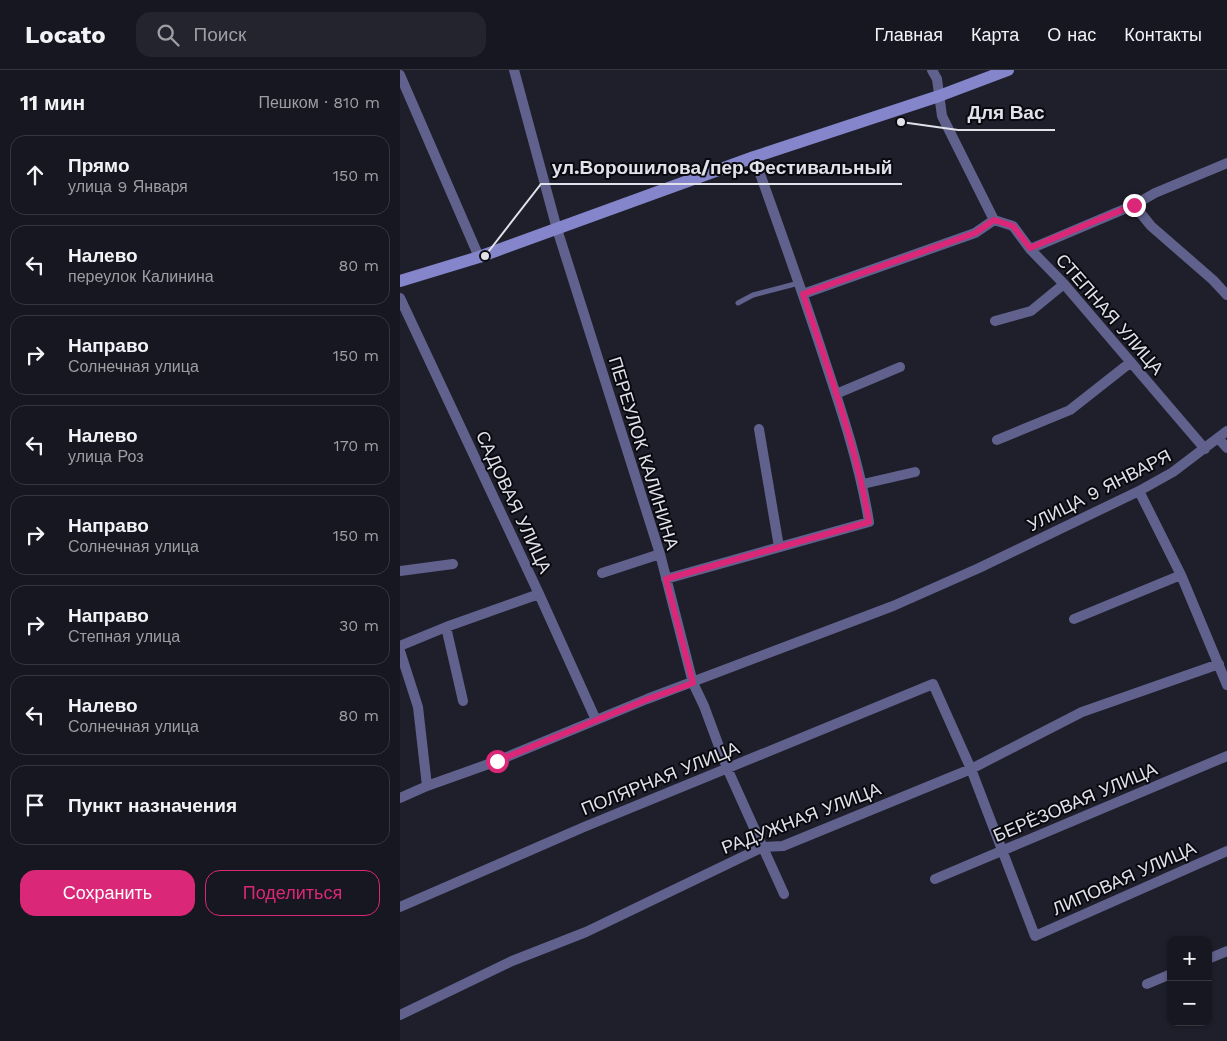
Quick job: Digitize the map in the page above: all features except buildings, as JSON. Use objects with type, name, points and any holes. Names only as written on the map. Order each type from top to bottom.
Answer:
[{"type":"main road","points":[[400,281],[479,257],[754,157],[939,96],[1008,70]]},
{"type":"street","name":"ПЕРЕУЛОК КАЛИНИНА","points":[[514,70],[557,229],[660,554],[693,683],[704,706],[727,768],[784,894]]},
{"type":"street","points":[[803,294],[975,233],[994,220],[942,116],[936,79],[932,70]]},
{"type":"street","points":[[400,75],[479,257]]},
{"type":"street","points":[[666,579],[869,522],[863,484],[836,394],[803,294],[754,157]]},
{"type":"street","points":[[1030,248],[1134,205],[1154,193],[1227,162]]},
{"type":"street","points":[[1134,205],[1151,226],[1213,280],[1227,295]]},
{"type":"street","name":"СТЕПНАЯ УЛИЦА","points":[[994,220],[1013,226],[1205,449]]},
{"type":"street","points":[[995,321],[1031,311],[1064,284]]},
{"type":"street","name":"САДОВАЯ УЛИЦА","points":[[400,298],[596,720]]},
{"type":"street","points":[[997,440],[1070,410],[1131,362]]},
{"type":"street","points":[[836,394],[900,367]]},
{"type":"street","points":[[759,429],[779,546]]},
{"type":"street","name":"УЛИЦА 9 ЯНВАРЯ","points":[[693,683],[893,606],[980,568],[1139,491],[1173,472],[1227,431]]},
{"type":"street","points":[[1218,438],[1227,448]]},
{"type":"street","points":[[863,484],[915,472]]},
{"type":"street","points":[[1139,491],[1181,575],[1227,684]]},
{"type":"street","points":[[602,573],[660,554]]},
{"type":"street","points":[[400,571],[453,564]]},
{"type":"street","points":[[1074,619],[1181,575]]},
{"type":"street","points":[[400,646],[446,626],[539,594]]},
{"type":"street","points":[[446,626],[463,701]]},
{"type":"street","points":[[400,651],[418,707],[427,786]]},
{"type":"street","name":"РАДУЖНАЯ УЛИЦА","points":[[400,1015],[512,961],[586,932],[763,846],[782,846],[971,769],[1082,712],[1219,664]]},
{"type":"street","points":[[400,798],[427,786],[497,761],[648,699],[693,683]]},
{"type":"street","name":"ПОЛЯРНАЯ УЛИЦА","points":[[400,907],[584,827],[933,684],[971,769]]},
{"type":"street","name":"БЕРЁЗОВАЯ УЛИЦА","points":[[935,879],[1227,756]]},
{"type":"street","points":[[971,769],[1001,850]]},
{"type":"street","name":"ЛИПОВАЯ УЛИЦА","points":[[1001,850],[1034,936],[1227,851]]},
{"type":"street","points":[[1212,957],[1227,951]]},
{"type":"street","points":[[1147,984],[1167,976]]},
{"type":"lane","points":[[738,303],[753,295],[799,283]]},
{"type":"place","name":"Для Вас","points":[[901,122]]},
{"type":"place","name":"ул.Ворошилова/пер.Фестивальный","points":[[485,256]]},
{"type":"route","points":[[497,761],[648,699],[693,683],[666,579],[869,522],[863,484],[803,294],[975,233],[994,220],[1013,226],[1030,248],[1134,205]]}]
